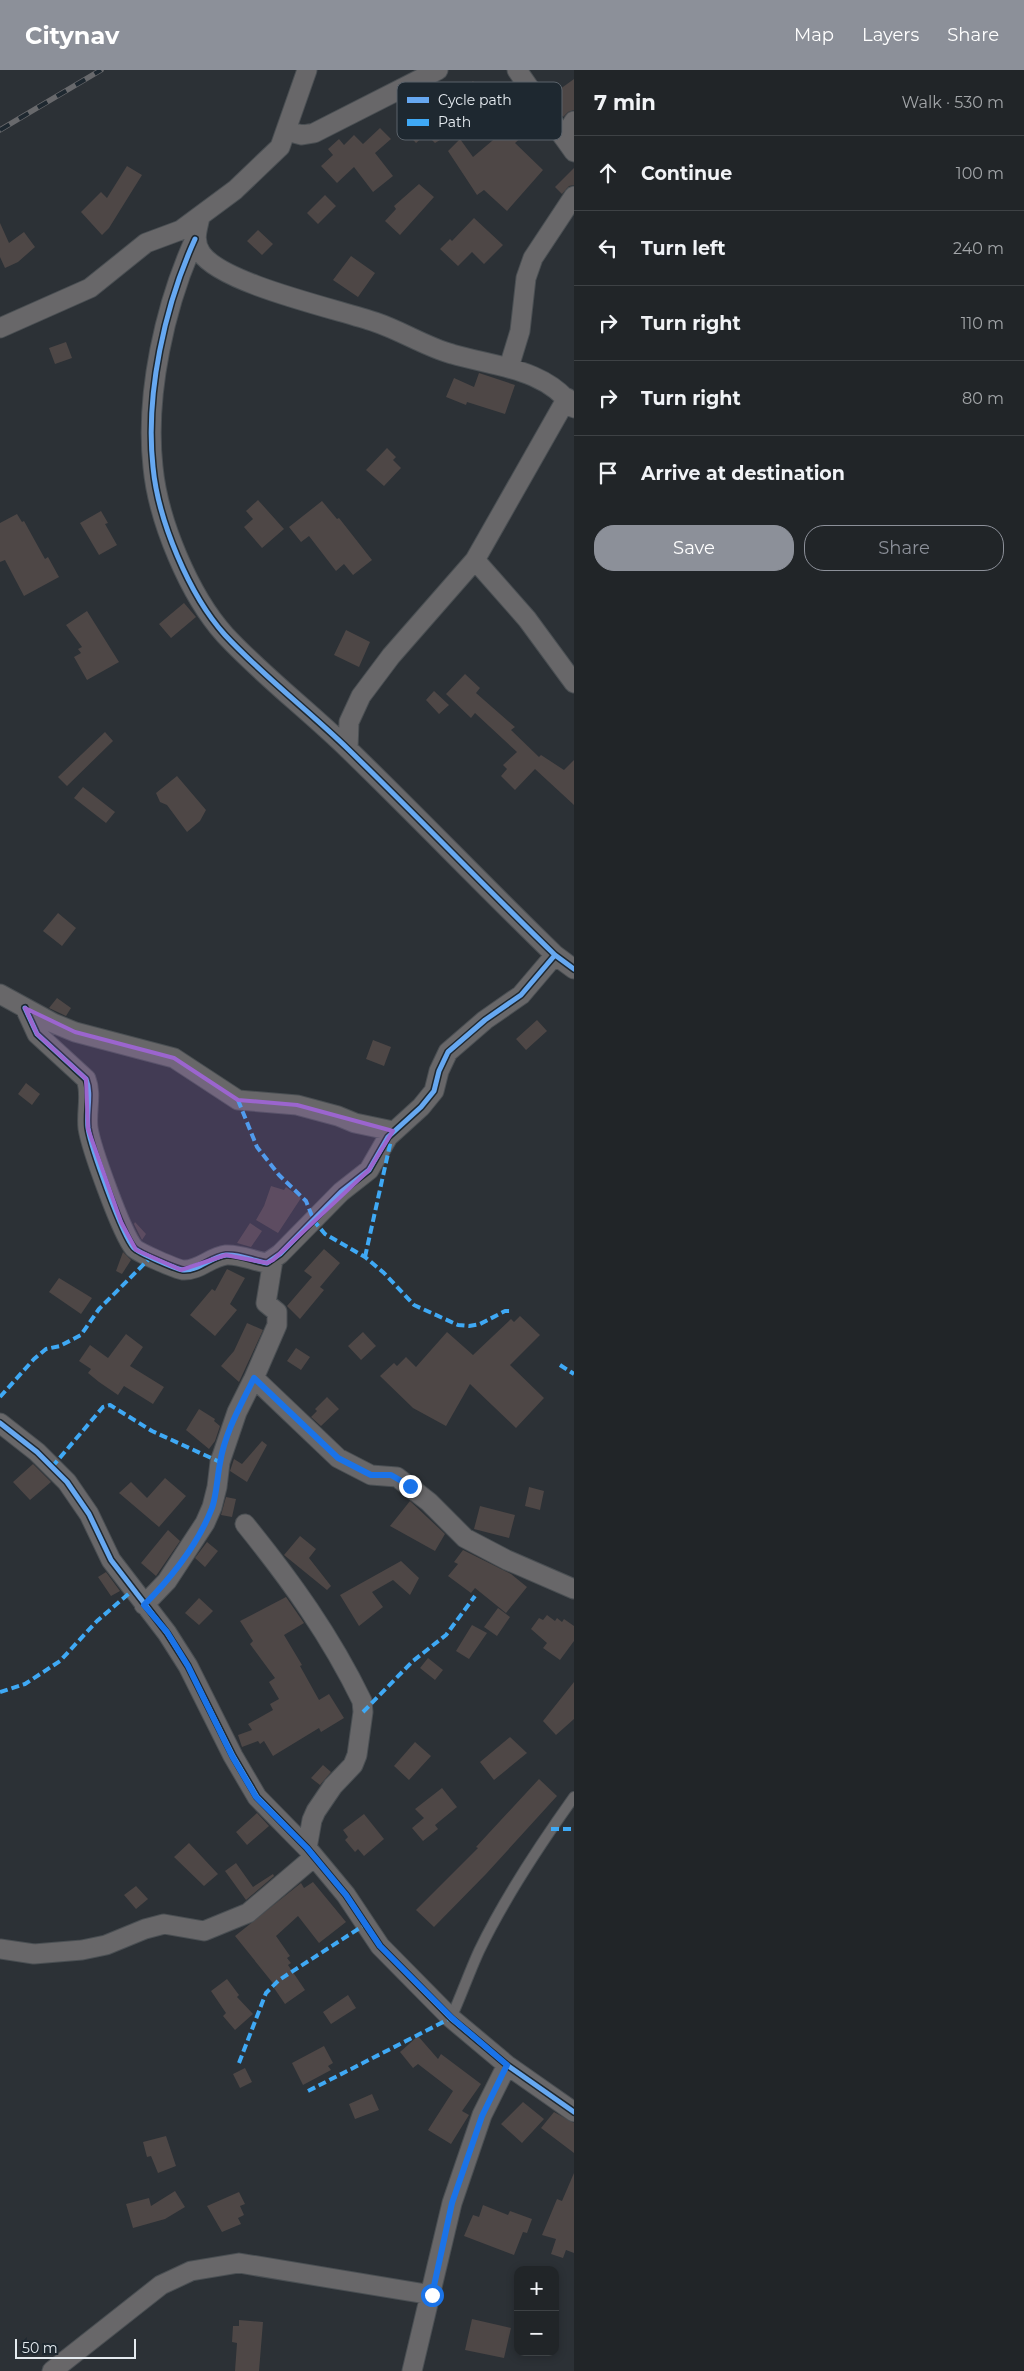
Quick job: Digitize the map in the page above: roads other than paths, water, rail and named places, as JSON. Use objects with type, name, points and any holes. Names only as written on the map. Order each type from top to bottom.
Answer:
[{"type":"street","points":[[0,328],[90,288],[146,242],[181,230],[235,190],[280,147],[307,70]]},
{"type":"street","points":[[412,82],[438,70]]},
{"type":"street","points":[[517,70],[525,82]]},
{"type":"street","points":[[287,131],[302,135],[314,133],[397,89]]},
{"type":"street","points":[[569,145],[574,121]]},
{"type":"street","points":[[509,367],[520,331],[526,278],[533,258],[574,196]]},
{"type":"street","points":[[200,217],[195,239],[184,263],[163,332],[156,381],[152,466],[158,497],[177,556],[196,593],[224,634],[348,749],[554,955],[574,969]]},
{"type":"street","points":[[195,239],[202,254],[222,271],[294,298],[375,322],[452,354],[509,367],[552,386],[570,403],[475,560],[391,656],[361,696],[349,722],[348,749]]},
{"type":"street","points":[[475,560],[526,619],[574,683]]},
{"type":"street","points":[[25,1008],[37,1034],[86,1078],[89,1086],[88,1129],[121,1222],[129,1241],[136,1250],[181,1270],[197,1268],[226,1256],[237,1255],[267,1263],[273,1260],[341,1192],[370,1170],[393,1131],[421,1107],[434,1091],[439,1071],[448,1052],[485,1020],[521,995],[554,955]]},
{"type":"street","points":[[0,994],[53,1023],[75,1032],[174,1058],[238,1100],[297,1105],[338,1116],[354,1123],[393,1131]]},
{"type":"street","points":[[144,1605],[167,1581],[205,1523],[212,1507],[217,1488],[220,1462],[232,1424],[277,1325],[277,1312],[266,1303],[273,1260]]},
{"type":"street","points":[[254,1378],[338,1458],[371,1475],[397,1477],[429,1502],[465,1538],[507,1560],[574,1589]]},
{"type":"street","points":[[0,1424],[38,1452],[67,1482],[89,1514],[111,1560],[144,1605],[167,1632],[188,1666],[232,1756],[256,1797],[311,1852],[346,1895],[380,1946],[452,2018],[507,2065],[574,2112]]},
{"type":"street","points":[[0,1949],[34,1954],[82,1950],[106,1945],[145,1928],[164,1924],[204,1930],[248,1913],[311,1852],[312,1820],[316,1811],[333,1786],[353,1765],[357,1755],[363,1712],[362,1702],[313,1614],[292,1582],[245,1524]]},
{"type":"street","points":[[412,2371],[432,2295],[452,2203],[482,2116],[507,2065]]},
{"type":"street","points":[[52,2371],[161,2285],[191,2271],[239,2264],[282,2269],[432,2295]]},
{"type":"lane","points":[[452,2018],[479,1951],[502,1908],[551,1829],[574,1797]]},
{"type":"railway","points":[[0,130],[101,70]]}]
